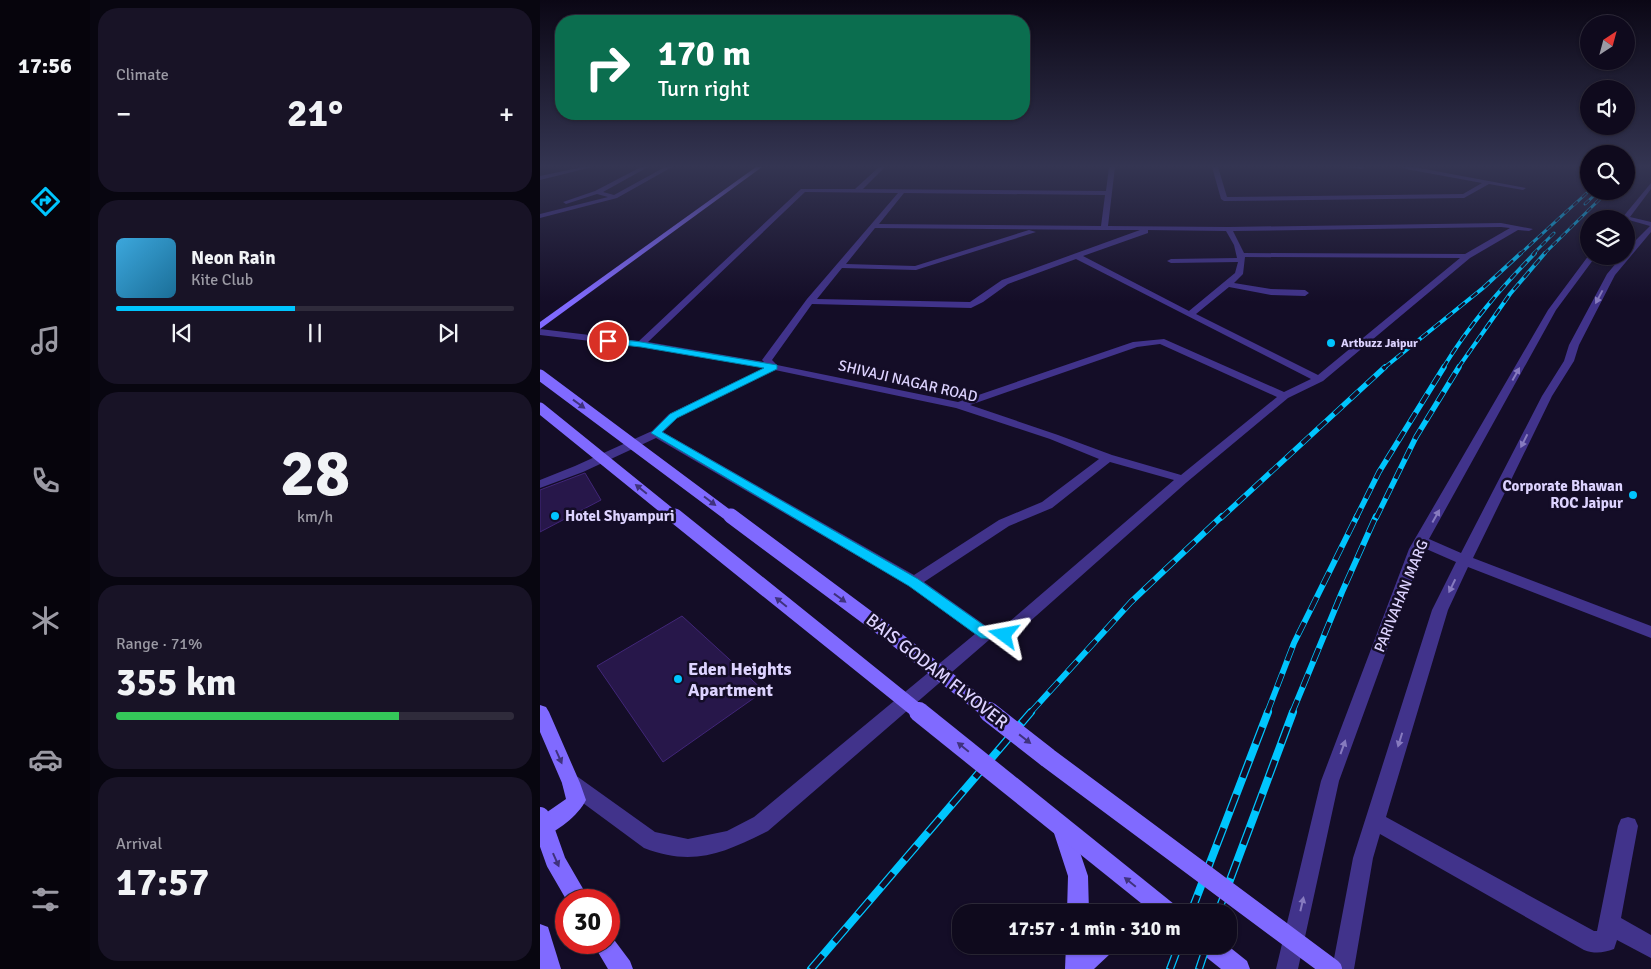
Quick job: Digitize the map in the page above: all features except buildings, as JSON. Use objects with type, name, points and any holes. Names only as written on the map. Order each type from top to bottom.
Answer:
[{"type":"main road","points":[[540,326],[697,212]]},
{"type":"main road","name":"BAIS GODAM FLYOVER","points":[[540,375],[895,638],[1048,758],[1332,969]]},
{"type":"main road","points":[[540,408],[1158,904]]},
{"type":"main road","points":[[540,712],[544,735],[571,782],[576,800],[574,804],[540,829]]},
{"type":"main road","points":[[540,817],[556,862],[572,889]]},
{"type":"main road","points":[[1063,828],[1078,876],[1078,904]]},
{"type":"main road","points":[[540,935],[550,969]]},
{"type":"main road","points":[[611,954],[622,969]]},
{"type":"main road","points":[[1076,969],[1077,954]]},
{"type":"main road","points":[[1076,969],[1093,954]]},
{"type":"main road","points":[[1221,954],[1240,969]]},
{"type":"street","points":[[540,216],[555,212]]},
{"type":"street","points":[[540,222],[556,212]]},
{"type":"street","points":[[641,344],[780,212]]},
{"type":"street","points":[[540,484],[579,470],[656,433],[673,416],[774,367],[767,360],[810,301],[885,212]]},
{"type":"street","points":[[1104,228],[1106,212]]},
{"type":"street","points":[[1635,221],[1651,224]]},
{"type":"street","points":[[873,226],[1228,229],[1500,225],[1529,229]]},
{"type":"street","points":[[656,433],[914,582],[986,634],[1004,635],[1184,479],[1284,396],[1319,379],[1467,256],[1517,227]]},
{"type":"street","points":[[839,266],[916,268],[1044,228]]},
{"type":"street","points":[[1635,246],[1651,228]]},
{"type":"street","points":[[810,301],[972,305],[979,302],[1000,284],[1140,234],[1147,229]]},
{"type":"street","points":[[1190,315],[1239,274],[1243,265],[1242,258],[1228,229]]},
{"type":"street","points":[[1170,261],[1242,258],[1467,256]]},
{"type":"street","points":[[1078,257],[1319,379]]},
{"type":"street","name":"PARIVAHAN MARG","points":[[1287,969],[1330,781],[1416,550],[1552,310],[1585,265]]},
{"type":"street","points":[[1344,969],[1363,858],[1440,610],[1547,396],[1569,361],[1574,344],[1606,282],[1619,265]]},
{"type":"street","points":[[1227,284],[1271,292],[1305,293]]},
{"type":"street","name":"SHIVAJI NAGAR ROAD","points":[[540,332],[641,344],[774,367],[959,405],[1054,437],[1108,458],[1184,479]]},
{"type":"street","points":[[959,405],[1136,344],[1161,341],[1284,396]]},
{"type":"street","points":[[914,582],[1004,524],[1047,505],[1108,458]]},
{"type":"street","points":[[1421,541],[1651,632]]},
{"type":"street","points":[[571,782],[651,840],[688,849],[730,840],[761,824],[986,634]]},
{"type":"street","points":[[1375,821],[1592,942],[1606,941],[1628,826]]},
{"type":"street","points":[[1609,923],[1651,947]]},
{"type":"railway","points":[[1520,254],[1566,212]]},
{"type":"railway","points":[[1545,253],[1586,212]]},
{"type":"railway","points":[[1533,254],[1554,233]]},
{"type":"railway","points":[[1384,368],[1483,288],[1521,253]]},
{"type":"railway","points":[[1443,368],[1486,308],[1535,253]]},
{"type":"railway","points":[[1458,368],[1510,294],[1545,253]]},
{"type":"railway","points":[[1221,518],[1385,367]]},
{"type":"railway","points":[[1357,516],[1379,472],[1444,367]]},
{"type":"railway","points":[[1376,518],[1416,437],[1459,367]]},
{"type":"railway","points":[[1030,713],[1131,602],[1222,516]]},
{"type":"railway","points":[[1267,713],[1294,643],[1357,516]]},
{"type":"railway","points":[[1292,713],[1376,516]]},
{"type":"railway","points":[[811,969],[1031,712]]},
{"type":"railway","points":[[1194,904],[1268,712]]},
{"type":"railway","points":[[1221,904],[1293,712]]},
{"type":"railway","points":[[1170,969],[1176,954]]},
{"type":"railway","points":[[1199,969],[1204,954]]},
{"type":"place","name":"Artbuzz Jaipur","points":[[1331,343]]},
{"type":"place","name":"Corporate Bhawan ROC Jaipur","points":[[1633,495]]},
{"type":"place","name":"Hotel Shyampuri","points":[[555,516]]},
{"type":"place","name":"Eden Heights Apartment","points":[[678,679]]},
{"type":"route","points":[[608,341],[641,344],[774,367],[673,416],[656,433],[914,582],[986,634],[1004,635]]}]
